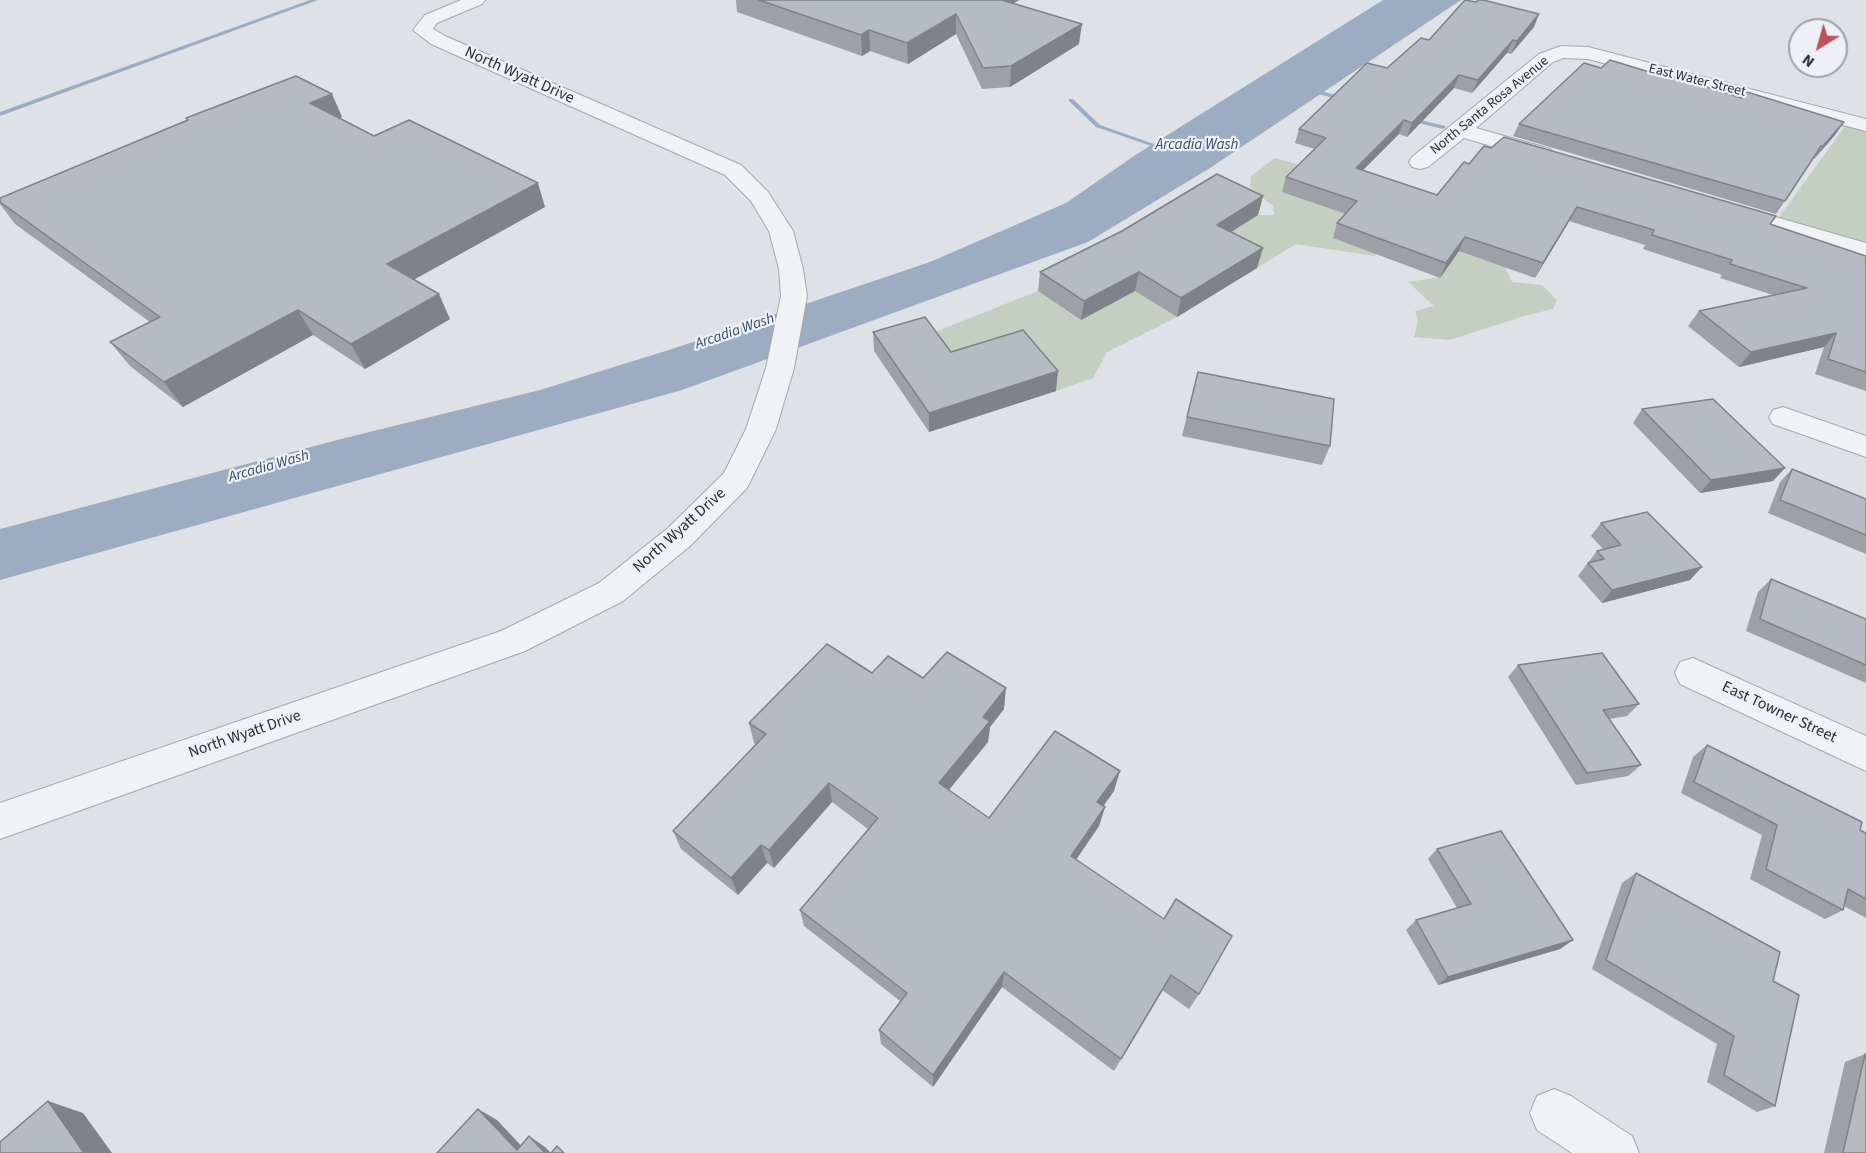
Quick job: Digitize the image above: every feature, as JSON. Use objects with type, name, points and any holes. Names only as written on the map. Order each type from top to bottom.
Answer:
[{"type":"street","name":"North Wyatt Drive","points":[[0,821],[513,641],[611,592],[679,537],[736,480],[761,429],[780,368],[794,296],[791,269],[781,231],[760,197],[733,170],[448,45],[422,30],[431,19],[476,0]]},
{"type":"street","name":"East Water Street","points":[[1561,52],[1588,53],[1866,125]]},
{"type":"street","name":"North Santa Rosa Avenue","points":[[1420,162],[1546,58],[1561,52]]},
{"type":"street","points":[[1461,130],[1563,160]]},
{"type":"street","points":[[1709,204],[1866,251]]},
{"type":"street","points":[[1783,417],[1866,447]]},
{"type":"street","name":"East Towner Street","points":[[1693,673],[1866,754]]},
{"type":"street","points":[[1554,1113],[1616,1153]]},
{"type":"green space","points":[[1846,125],[1866,131],[1866,244],[1779,217]]},
{"type":"green space","points":[[1275,158],[1306,167],[1352,216],[1377,252],[1375,256],[1296,244],[1257,268],[1212,244],[1258,215],[1274,215],[1273,206],[1250,187],[1251,176]]},
{"type":"green space","points":[[1459,251],[1505,267],[1512,282],[1542,285],[1557,300],[1553,309],[1450,340],[1414,337],[1418,321],[1415,311],[1434,306],[1408,282],[1440,277]]},
{"type":"green space","points":[[1038,291],[1081,320],[1135,291],[1177,317],[1107,352],[1093,378],[1056,391],[1022,350],[951,371],[925,336]]},
{"type":"water","name":"Arcadia Wash","points":[[1383,0],[1461,0],[1210,168],[1088,242],[682,390],[0,580],[0,529],[345,438],[540,390],[672,349],[930,262],[1066,203],[1134,156]]},
{"type":"building","points":[[759,0],[1002,0],[1082,24],[1011,66],[983,68],[956,14],[907,43],[869,30],[861,35]]},
{"type":"building","points":[[1465,0],[1476,2],[1483,0],[1539,14],[1517,41],[1513,40],[1478,80],[1459,75],[1412,123],[1404,120],[1356,168],[1437,195],[1464,162],[1469,164],[1484,146],[1491,148],[1504,137],[1776,216],[1770,224],[1866,256],[1866,372],[1828,359],[1836,333],[1751,352],[1699,311],[1807,288],[1730,264],[1732,260],[1652,235],[1654,230],[1577,207],[1543,263],[1465,237],[1446,263],[1337,223],[1357,201],[1286,177],[1326,138],[1299,129],[1367,63],[1387,68],[1421,38],[1429,40]]},
{"type":"building","points":[[1610,60],[1659,75],[1662,73],[1742,98],[1747,92],[1844,122],[1821,146],[1785,201],[1519,124],[1584,63],[1601,68]]},
{"type":"building","points":[[296,76],[332,94],[310,103],[374,136],[409,120],[538,183],[387,264],[439,294],[351,344],[298,310],[164,382],[110,342],[160,317],[0,202],[0,198],[188,120],[186,118]]},
{"type":"building","points":[[1217,174],[1263,196],[1217,225],[1263,248],[1181,298],[1139,272],[1084,301],[1040,272],[1122,231]]},
{"type":"building","points":[[925,317],[951,352],[1023,330],[1058,371],[929,413],[873,332]]},
{"type":"building","points":[[1198,372],[1334,399],[1330,446],[1187,417]]},
{"type":"building","points":[[1713,399],[1785,468],[1711,480],[1642,409]]},
{"type":"building","points":[[1792,469],[1866,499],[1866,535],[1780,500]]},
{"type":"building","points":[[1647,512],[1702,567],[1612,590],[1588,563],[1604,559],[1597,551],[1621,545],[1601,523]]},
{"type":"building","points":[[1771,579],[1866,619],[1866,665],[1760,619]]},
{"type":"building","points":[[827,644],[872,673],[888,656],[923,678],[947,652],[1006,688],[983,717],[990,721],[939,783],[989,818],[1055,731],[1120,771],[1097,802],[1105,807],[1071,856],[1164,919],[1176,899],[1232,936],[1199,994],[1171,975],[1121,1059],[1004,972],[933,1075],[879,1030],[907,993],[800,910],[878,818],[829,783],[769,850],[761,845],[731,878],[673,831],[766,734],[749,723]]},
{"type":"building","points":[[1602,653],[1639,704],[1603,710],[1641,765],[1587,773],[1518,665]]},
{"type":"building","points":[[1707,745],[1862,822],[1860,830],[1866,833],[1866,899],[1848,889],[1843,910],[1766,869],[1777,825],[1694,782]]},
{"type":"building","points":[[1501,831],[1573,940],[1448,977],[1416,920],[1471,904],[1437,849]]},
{"type":"building","points":[[1636,873],[1780,952],[1773,981],[1799,995],[1775,1106],[1724,1075],[1734,1036],[1606,960]]},
{"type":"building","points":[[1865,1054],[1866,1153],[1843,1153]]},
{"type":"building","points":[[48,1101],[84,1153],[0,1153],[0,1142]]},
{"type":"building","points":[[478,1109],[517,1150],[529,1136],[545,1153],[437,1153]]},
{"type":"building","points":[[557,1146],[564,1153],[551,1153]]},
{"type":"waterway","points":[[0,114],[315,0]]},
{"type":"waterway","points":[[1310,90],[1344,99]]},
{"type":"waterway","points":[[1071,100],[1098,126],[1165,149]]},
{"type":"waterway","points":[[1408,119],[1443,127]]}]
